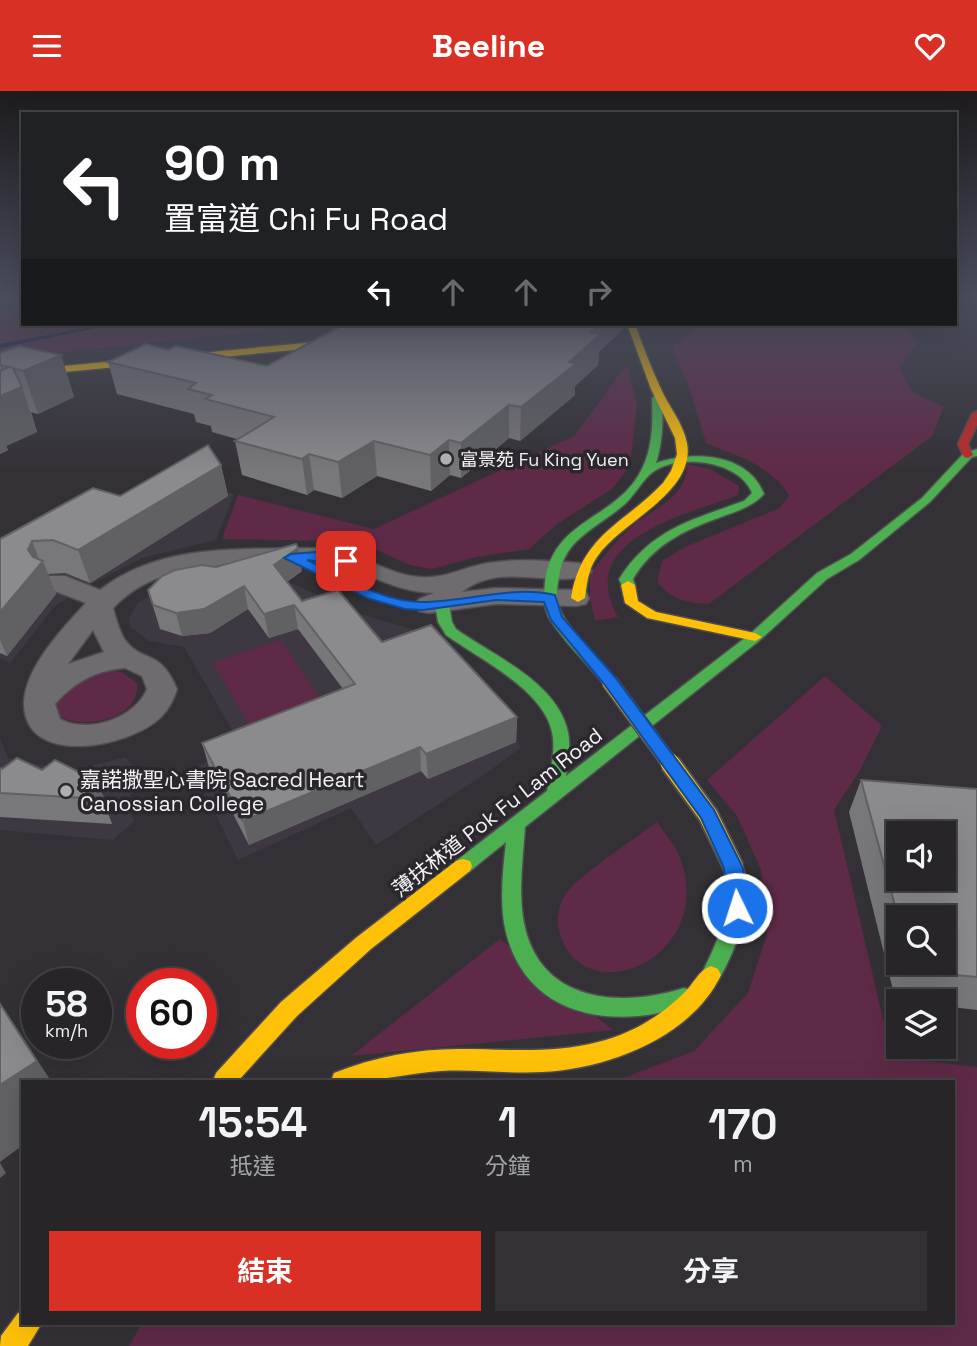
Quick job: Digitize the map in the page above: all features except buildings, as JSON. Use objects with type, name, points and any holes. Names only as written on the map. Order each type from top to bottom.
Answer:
[{"type":"main road","points":[[0,387],[63,369],[204,356]]},
{"type":"main road","points":[[609,681],[580,600],[606,537],[666,489],[681,460],[681,442],[643,356]]},
{"type":"main road","points":[[345,1080],[386,1068],[432,1060],[543,1061],[600,1053],[635,1043],[659,1030],[704,985],[724,953],[733,931],[738,889],[734,868],[708,815],[609,681],[555,617],[550,598],[552,569],[565,543],[576,531],[629,493],[648,470],[658,438],[657,392]]},
{"type":"main road","name":"薄扶林道 Pok Fu Lam Road","points":[[225,1080],[289,1009],[364,943],[755,637],[822,576],[855,557],[926,500],[973,454],[963,444],[977,414]]},
{"type":"main road","points":[[648,470],[681,460],[706,461],[732,468],[751,479],[758,494],[748,503],[683,527],[651,544],[629,571],[626,579],[628,596],[632,603],[652,615],[755,637]]},
{"type":"main road","points":[[449,593],[445,622],[451,632],[533,690],[553,710],[560,732],[555,796]]},
{"type":"main road","points":[[516,825],[514,923],[526,958],[546,983],[576,1001],[615,1012],[660,1007],[704,985]]},
{"type":"main road","points":[[11,1346],[27,1325]]},
{"type":"street","points":[[56,582],[102,605],[112,643],[129,659],[153,669],[160,678],[162,689],[148,713],[133,724],[103,734],[74,736],[57,731],[46,724],[40,713],[45,682],[56,659],[80,627],[102,605],[125,585],[172,566],[221,557],[291,558],[389,600],[405,604],[449,593],[492,571],[552,569],[580,600]]},
{"type":"street","points":[[449,593],[580,600]]},
{"type":"street","points":[[42,700],[50,688],[83,666],[129,659]]},
{"type":"shaded area","points":[[0,356],[37,356],[0,362]]},
{"type":"shaded area","points":[[676,356],[907,356],[899,367],[911,391],[944,407],[932,436],[709,604],[694,603],[668,593],[657,582],[662,561],[685,547],[780,508],[789,495],[763,469],[706,443],[688,384]]},
{"type":"shaded area","points":[[627,364],[637,404],[630,466],[612,489],[557,524],[529,549],[476,557],[432,569],[410,565],[379,551],[342,541],[222,539],[238,495],[374,529],[574,436]]},
{"type":"shaded area","points":[[687,464],[710,469],[739,486],[738,495],[665,522],[622,549],[610,568],[608,590],[618,617],[595,621],[590,598],[590,573],[631,527],[675,494],[686,476]]},
{"type":"shaded area","points":[[179,480],[234,494],[216,540],[142,558],[78,591],[54,607],[10,663],[0,658],[0,538],[29,522],[145,498]]},
{"type":"shaded area","points":[[276,576],[354,612],[411,629],[510,711],[520,748],[376,845],[351,808],[238,860],[193,768],[242,747],[184,647],[149,641],[130,627],[129,618],[138,603],[162,588]]},
{"type":"shaded area","points":[[281,640],[332,716],[259,742],[213,662]]},
{"type":"shaded area","points":[[109,670],[121,672],[137,683],[136,696],[130,706],[120,714],[94,722],[68,720],[57,715],[53,699],[68,682]]},
{"type":"shaded area","points":[[825,676],[882,726],[859,772],[834,810],[886,1031],[886,1059],[977,1067],[977,1346],[129,1346],[141,1325],[955,1325],[955,1080],[619,1080],[694,1051],[748,993],[767,934],[761,870],[737,816],[707,780]]},
{"type":"shaded area","name":"嘉諾撒聖心書院 Sacred Heart Canossian College","points":[[0,738],[8,758],[69,771],[126,757],[142,781],[125,802],[134,821],[113,840],[0,830]]},
{"type":"shaded area","points":[[657,822],[680,858],[687,893],[680,924],[664,947],[642,964],[617,972],[593,970],[572,956],[559,931],[558,918],[563,898],[582,878]]},
{"type":"shaded area","points":[[500,939],[613,1030],[351,1056]]},
{"type":"traffic: fast","points":[[550,598],[554,568],[565,545],[579,531],[618,504],[642,480],[654,452],[657,436],[657,398]]},
{"type":"traffic: fast","points":[[463,866],[755,637],[822,576],[855,557],[926,500],[968,455],[977,452]]},
{"type":"traffic: fast","points":[[628,585],[626,579],[636,562],[663,538],[695,522],[748,503],[758,494],[754,484],[738,469],[715,461],[681,460],[648,470]]},
{"type":"traffic: fast","points":[[550,598],[556,617],[609,681]]},
{"type":"traffic: fast","points":[[442,604],[445,622],[451,632],[515,675],[545,702],[555,716],[561,740],[555,796]]},
{"type":"traffic: fast","points":[[516,825],[512,882],[514,924],[529,962],[545,981],[564,995],[586,1004],[610,1008],[660,1005],[684,997]]},
{"type":"traffic: fast","points":[[711,975],[724,949],[732,923],[734,868]]},
{"type":"traffic: slow","points":[[0,387],[63,369],[204,356]]},
{"type":"traffic: slow","points":[[578,598],[583,572],[590,557],[600,544],[668,485],[677,471],[682,454],[677,429],[656,389],[643,356]]},
{"type":"traffic: slow","points":[[628,585],[632,603],[652,615],[755,637]]},
{"type":"traffic: slow","points":[[609,681],[708,815],[734,868]]},
{"type":"traffic: slow","points":[[225,1080],[289,1009],[364,943],[463,866]]},
{"type":"traffic: slow","points":[[345,1080],[378,1069],[416,1062],[460,1059],[543,1062],[599,1052],[650,1032],[673,1016],[711,975]]},
{"type":"traffic: slow","points":[[11,1346],[27,1325]]},
{"type":"traffic: jam","points":[[968,455],[963,444],[977,414]]},
{"type":"place","name":"富景苑 Fu King Yuen","points":[[446,459]]},
{"type":"place","name":"嘉諾撒聖心書院 Sacred Heart Canossian College","points":[[66,791]]},
{"type":"route","points":[[346,561],[316,555],[291,558],[372,595],[405,604],[423,606],[496,596],[550,598],[555,617],[609,681],[708,815],[734,868],[738,889],[737,908]]}]
